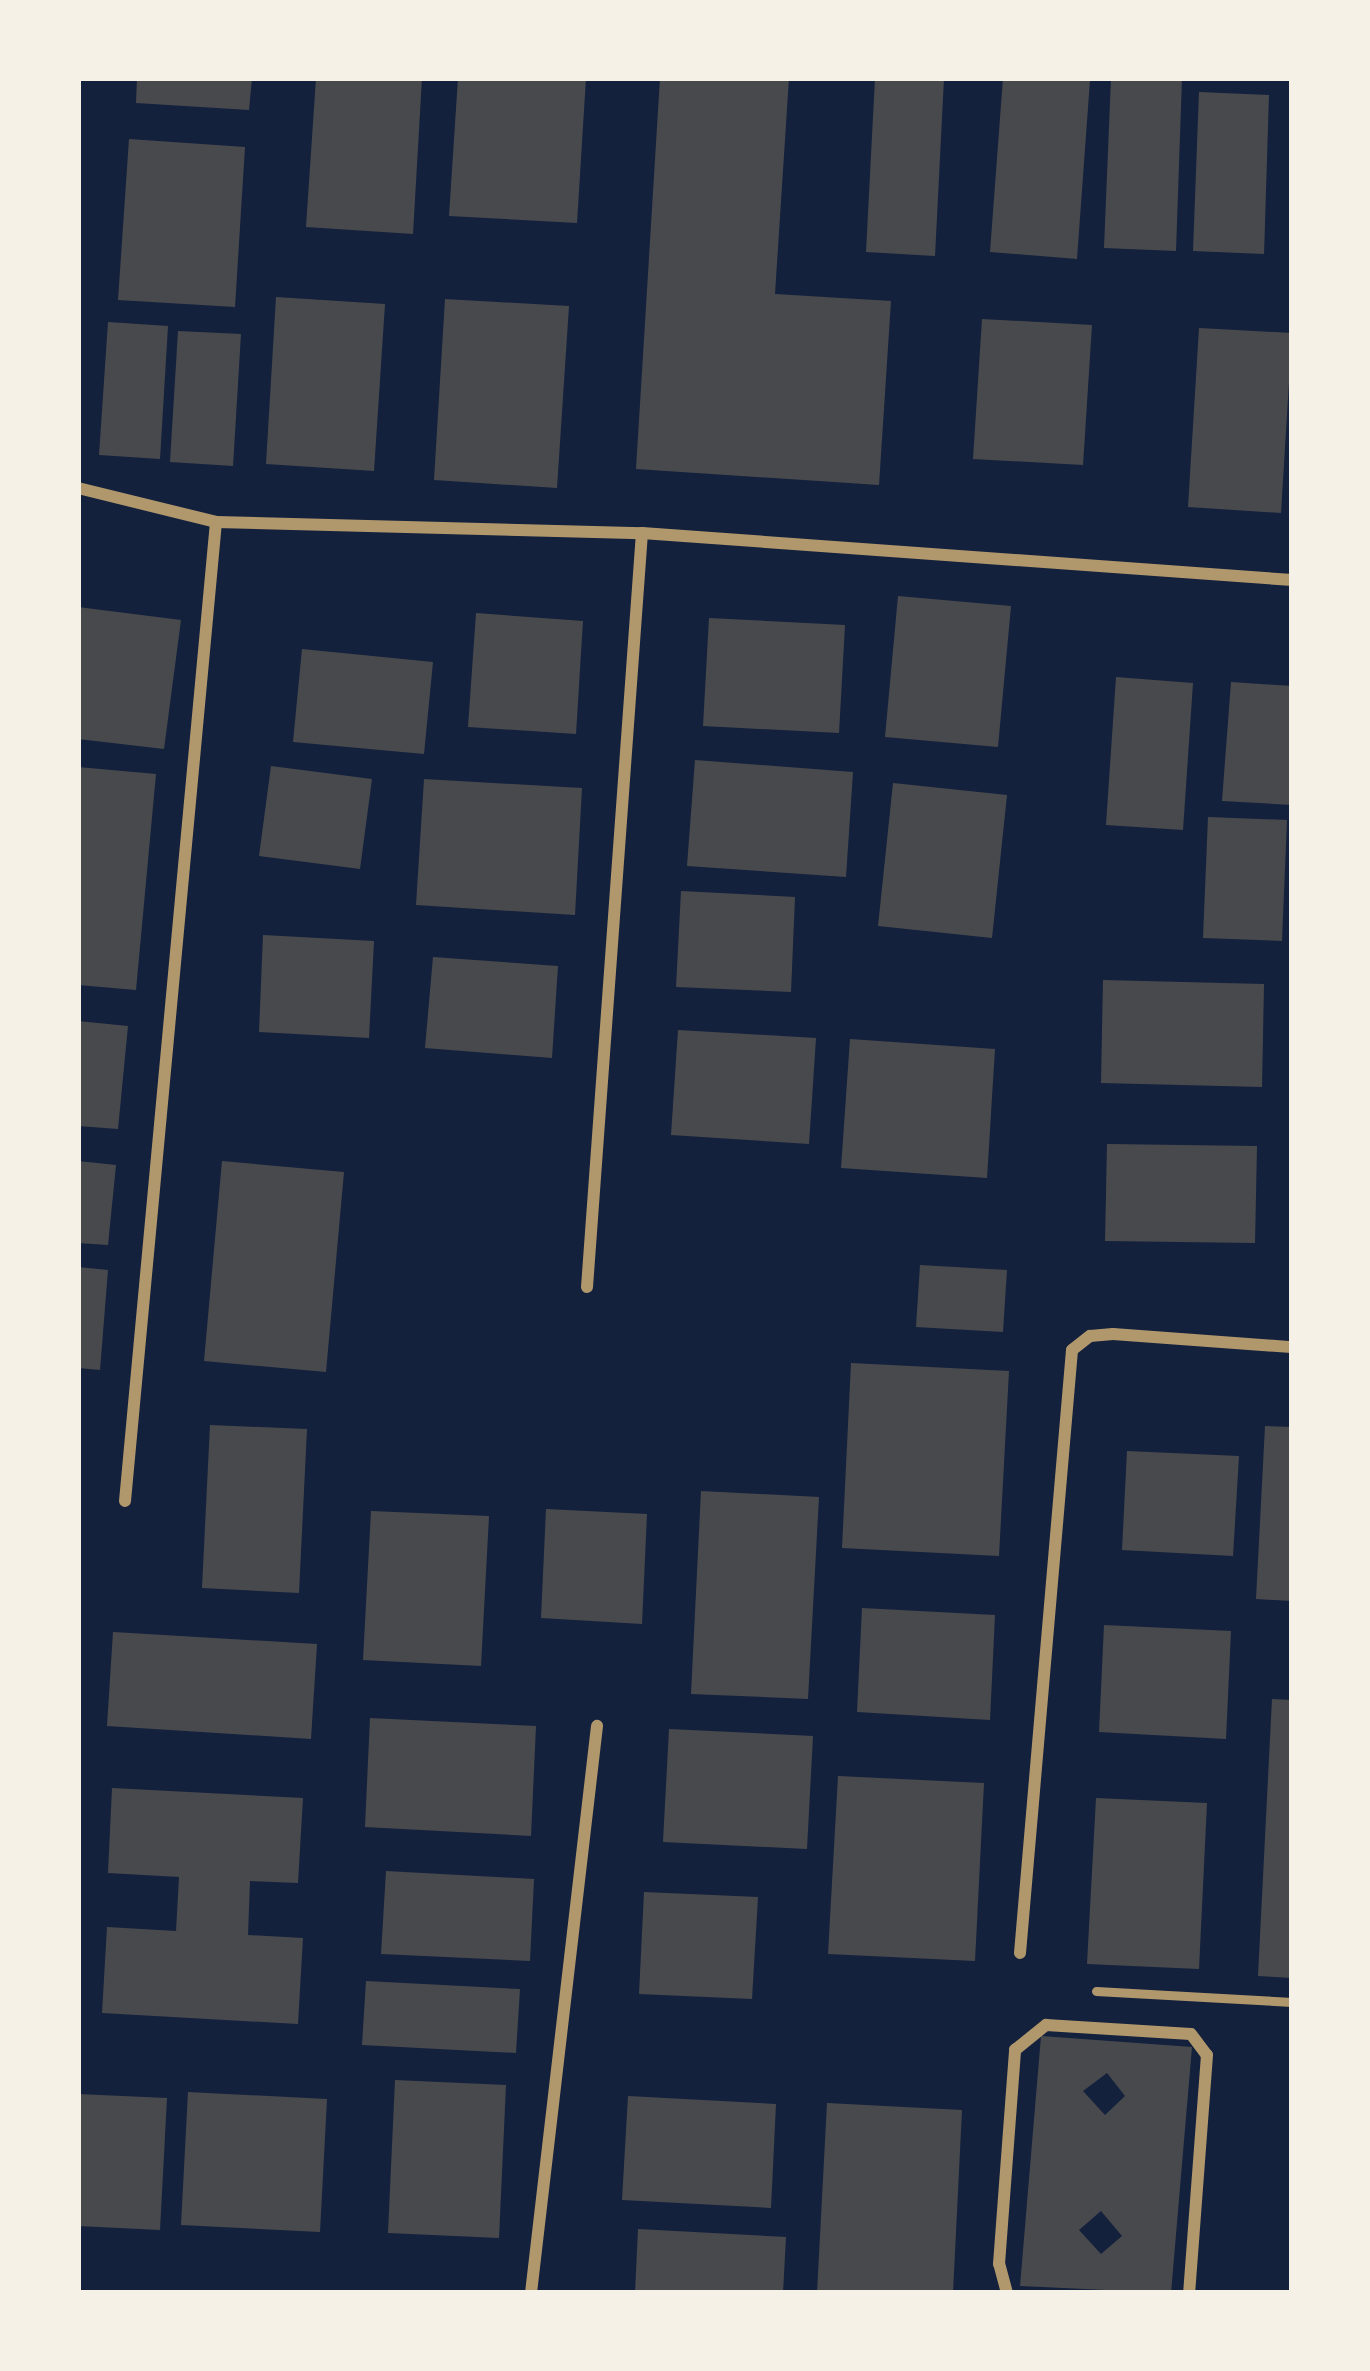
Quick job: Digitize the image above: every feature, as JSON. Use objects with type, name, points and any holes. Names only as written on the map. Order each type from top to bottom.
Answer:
[{"type":"street","points":[[78,488],[216,522],[643,533],[1292,580]]},
{"type":"street","points":[[125,1501],[216,522]]},
{"type":"street","points":[[586,1287],[643,533]]},
{"type":"street","points":[[1020,1953],[1072,1350],[1090,1336],[1113,1334],[1292,1347]]},
{"type":"street","points":[[531,2293],[597,1726]]},
{"type":"street","points":[[1007,2293],[999,2264],[1015,2050],[1046,2024],[1191,2034],[1207,2055],[1190,2293]]},
{"type":"lane","points":[[1096,1991],[1292,2002]]},
{"type":"building","points":[[137,78],[252,78],[249,110],[136,103]]},
{"type":"building","points":[[316,78],[422,78],[413,234],[306,227]]},
{"type":"building","points":[[458,78],[586,78],[577,223],[449,216]]},
{"type":"building","points":[[660,78],[789,78],[775,294],[891,301],[879,485],[636,469]]},
{"type":"building","points":[[875,78],[944,78],[935,256],[866,252]]},
{"type":"building","points":[[1003,78],[1090,80],[1077,259],[990,252]]},
{"type":"building","points":[[1111,78],[1182,78],[1176,251],[1104,248]]},
{"type":"building","points":[[1199,92],[1269,95],[1264,254],[1193,251]]},
{"type":"building","points":[[129,139],[245,147],[235,307],[118,300]]},
{"type":"building","points":[[276,297],[385,304],[374,471],[266,464]]},
{"type":"building","points":[[445,299],[569,306],[557,488],[434,480]]},
{"type":"building","points":[[982,319],[1092,325],[1083,465],[973,459]]},
{"type":"building","points":[[108,322],[168,326],[160,459],[99,455]]},
{"type":"building","points":[[1199,328],[1292,333],[1281,513],[1188,507]]},
{"type":"building","points":[[178,331],[241,334],[233,466],[170,462]]},
{"type":"building","points":[[898,596],[1011,606],[998,747],[885,737]]},
{"type":"building","points":[[78,607],[181,620],[164,749],[78,739]]},
{"type":"building","points":[[476,613],[583,621],[576,734],[468,727]]},
{"type":"building","points":[[709,618],[845,625],[839,733],[703,726]]},
{"type":"building","points":[[302,649],[433,662],[424,754],[293,742]]},
{"type":"building","points":[[1116,677],[1193,683],[1183,830],[1106,825]]},
{"type":"building","points":[[1231,682],[1292,686],[1292,805],[1222,801]]},
{"type":"building","points":[[695,760],[853,772],[846,877],[687,866]]},
{"type":"building","points":[[271,766],[372,779],[360,869],[259,856]]},
{"type":"building","points":[[78,767],[156,774],[136,990],[78,985]]},
{"type":"building","points":[[424,779],[582,788],[575,915],[416,905]]},
{"type":"building","points":[[893,783],[1007,795],[992,938],[878,926]]},
{"type":"building","points":[[1208,817],[1287,820],[1282,941],[1203,938]]},
{"type":"building","points":[[681,891],[795,897],[791,992],[676,987]]},
{"type":"building","points":[[263,935],[374,941],[369,1038],[259,1032]]},
{"type":"building","points":[[433,957],[558,966],[552,1058],[425,1048]]},
{"type":"building","points":[[1103,980],[1264,984],[1262,1087],[1101,1083]]},
{"type":"building","points":[[78,1021],[128,1026],[118,1129],[78,1126]]},
{"type":"building","points":[[678,1030],[816,1038],[809,1144],[671,1135]]},
{"type":"building","points":[[850,1039],[995,1049],[987,1178],[841,1168]]},
{"type":"building","points":[[1107,1144],[1257,1146],[1255,1243],[1105,1241]]},
{"type":"building","points":[[78,1161],[116,1165],[108,1245],[78,1243]]},
{"type":"building","points":[[222,1161],[344,1172],[326,1372],[204,1361]]},
{"type":"building","points":[[920,1265],[1007,1270],[1003,1332],[916,1327]]},
{"type":"building","points":[[78,1267],[108,1270],[100,1370],[78,1368]]},
{"type":"building","points":[[851,1363],[1009,1371],[999,1556],[842,1548]]},
{"type":"building","points":[[210,1425],[307,1429],[299,1593],[202,1588]]},
{"type":"building","points":[[1265,1426],[1292,1427],[1292,1601],[1256,1599]]},
{"type":"building","points":[[1127,1451],[1239,1456],[1233,1556],[1122,1550]]},
{"type":"building","points":[[701,1491],[819,1497],[808,1699],[691,1694]]},
{"type":"building","points":[[546,1509],[647,1514],[642,1624],[541,1618]]},
{"type":"building","points":[[371,1511],[489,1516],[481,1666],[363,1660]]},
{"type":"building","points":[[862,1608],[995,1615],[990,1720],[857,1712]]},
{"type":"building","points":[[1104,1625],[1231,1631],[1226,1739],[1099,1732]]},
{"type":"building","points":[[113,1632],[317,1644],[311,1739],[107,1726]]},
{"type":"building","points":[[1272,1699],[1292,1700],[1292,1978],[1258,1976]]},
{"type":"building","points":[[370,1718],[536,1726],[531,1836],[365,1827]]},
{"type":"building","points":[[669,1729],[813,1736],[807,1849],[663,1842]]},
{"type":"building","points":[[838,1776],[984,1783],[975,1961],[828,1954]]},
{"type":"building","points":[[112,1788],[303,1798],[298,1883],[250,1881],[248,1935],[303,1938],[298,2024],[102,2013],[107,1927],[176,1931],[179,1877],[108,1873]]},
{"type":"building","points":[[1096,1798],[1207,1803],[1199,1969],[1087,1964]]},
{"type":"building","points":[[386,1871],[534,1879],[530,1961],[381,1954]]},
{"type":"building","points":[[644,1892],[758,1897],[752,1999],[639,1994]]},
{"type":"building","points":[[366,1981],[520,1989],[516,2053],[362,2045]]},
{"type":"building","points":[[1041,2036],[1192,2047],[1171,2293],[1020,2286]],"holes":[[[1107,2073],[1125,2096],[1105,2115],[1083,2091]],[[1101,2211],[1122,2236],[1101,2254],[1079,2230]]]},
{"type":"building","points":[[395,2080],[506,2085],[499,2238],[388,2233]]},
{"type":"building","points":[[188,2092],[327,2099],[320,2232],[181,2225]]},
{"type":"building","points":[[78,2094],[167,2098],[160,2230],[78,2226]]},
{"type":"building","points":[[628,2096],[776,2104],[771,2208],[622,2200]]},
{"type":"building","points":[[827,2103],[962,2110],[953,2293],[817,2293]]},
{"type":"building","points":[[638,2229],[786,2237],[783,2293],[635,2293]]}]
